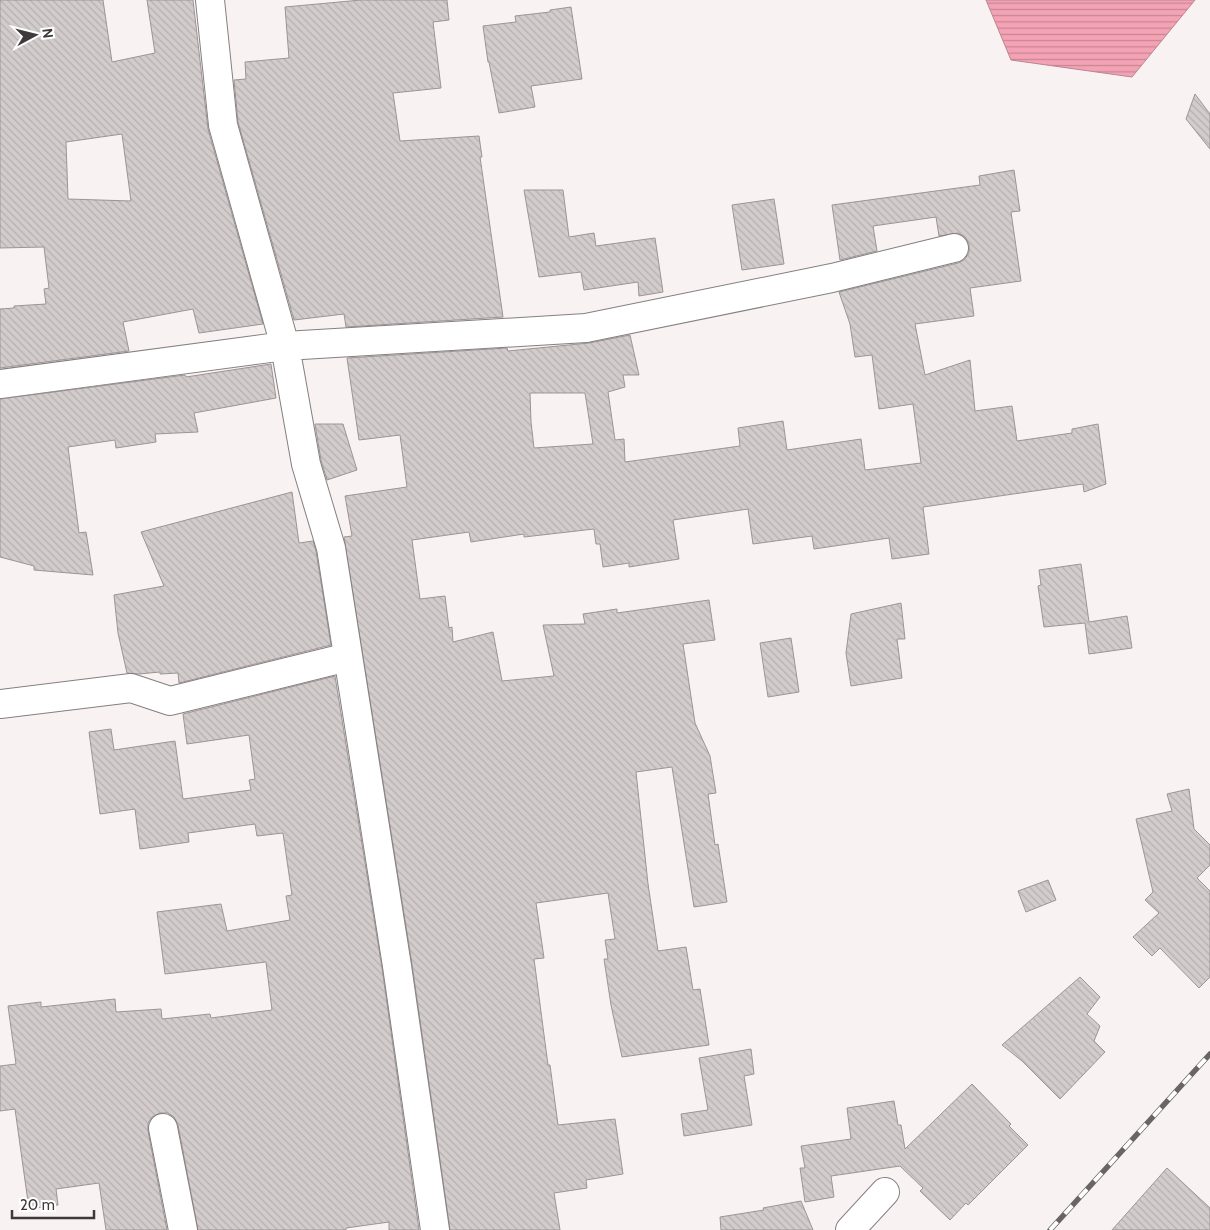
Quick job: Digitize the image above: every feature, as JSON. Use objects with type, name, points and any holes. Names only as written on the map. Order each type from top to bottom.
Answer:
[{"type":"street","points":[[210,0],[223,125],[285,346],[306,464],[331,548],[435,1230]]},
{"type":"street","points":[[0,384],[285,346],[586,328],[832,278],[954,248]]},
{"type":"street","points":[[0,704],[131,688],[170,701],[348,657]]},
{"type":"street","points":[[163,1128],[182,1230]]},
{"type":"street","points":[[850,1230],[885,1192]]},
{"type":"shaded area","points":[[986,0],[1195,0],[1132,77],[1011,60]]},
{"type":"building","points":[[0,0],[103,0],[112,62],[155,53],[147,0],[193,0],[208,129],[263,324],[199,333],[193,309],[123,322],[129,351],[0,368],[0,309],[46,304],[44,289],[49,288],[44,247],[0,248]],"holes":[[[122,134],[131,201],[68,199],[66,142]]]},
{"type":"building","points":[[361,0],[447,0],[449,20],[433,22],[441,88],[393,93],[400,141],[479,136],[482,157],[480,157],[503,317],[346,327],[344,314],[294,320],[238,122],[234,80],[246,79],[245,62],[289,58],[285,7]]},
{"type":"building","points":[[571,7],[582,79],[531,86],[535,107],[499,113],[488,62],[483,26],[516,22],[515,16],[550,12],[550,10]]},
{"type":"building","points":[[1195,94],[1210,114],[1210,149],[1186,119]]},
{"type":"building","points":[[1014,170],[1020,211],[1011,212],[1021,281],[970,288],[974,316],[915,324],[925,375],[970,360],[975,411],[1012,406],[1017,441],[1072,433],[1072,429],[1098,424],[1106,484],[1084,492],[1083,484],[923,507],[929,554],[892,559],[889,538],[814,549],[812,536],[753,544],[748,509],[673,520],[679,559],[629,567],[629,563],[603,567],[600,544],[596,544],[594,529],[524,537],[524,534],[471,542],[469,532],[412,540],[420,599],[445,596],[449,628],[452,627],[453,642],[493,632],[502,681],[554,676],[543,625],[585,624],[583,614],[617,609],[617,613],[709,600],[715,640],[683,644],[695,723],[710,756],[716,793],[708,794],[715,845],[718,844],[727,902],[694,907],[672,767],[636,772],[648,884],[658,951],[686,947],[693,990],[700,989],[709,1045],[622,1057],[604,959],[608,959],[605,940],[615,939],[608,893],[536,903],[544,958],[534,959],[558,1125],[615,1119],[623,1174],[586,1180],[587,1188],[554,1193],[560,1230],[450,1230],[412,964],[344,537],[352,536],[345,496],[407,487],[400,435],[359,440],[347,358],[507,348],[508,351],[589,343],[630,335],[639,375],[623,375],[625,387],[608,392],[615,440],[624,439],[625,462],[740,446],[738,428],[783,421],[787,450],[861,439],[865,470],[921,463],[913,404],[879,409],[872,355],[855,357],[850,324],[839,292],[958,263],[964,260],[969,253],[969,244],[965,237],[958,233],[939,236],[936,217],[873,226],[877,251],[840,260],[832,205],[980,185],[979,176]],"holes":[[[530,393],[585,393],[593,444],[534,448]]]},
{"type":"building","points":[[524,190],[563,190],[569,237],[594,233],[596,246],[655,238],[663,292],[639,296],[638,282],[584,290],[581,272],[539,277]]},
{"type":"building","points":[[774,199],[784,264],[742,270],[732,205]]},
{"type":"building","points":[[271,364],[276,398],[194,413],[198,432],[155,434],[156,442],[116,448],[115,440],[68,447],[79,533],[86,532],[93,575],[34,570],[34,566],[0,557],[0,399],[185,375],[186,377]]},
{"type":"building","points":[[315,424],[343,424],[357,470],[327,480],[321,460]]},
{"type":"building","points":[[292,492],[299,543],[313,541],[316,551],[331,645],[179,683],[178,673],[127,673],[118,633],[114,595],[164,586],[141,532]]},
{"type":"building","points":[[1081,564],[1089,622],[1127,616],[1132,648],[1089,654],[1085,623],[1044,627],[1038,586],[1041,585],[1039,570]]},
{"type":"building","points":[[901,603],[905,639],[897,639],[902,678],[851,686],[846,653],[851,614]]},
{"type":"building","points":[[791,638],[799,692],[768,697],[760,643]]},
{"type":"building","points":[[335,676],[382,968],[419,1230],[389,1230],[389,1222],[346,1228],[346,1230],[198,1230],[178,1125],[174,1117],[168,1113],[160,1113],[152,1117],[148,1123],[167,1230],[106,1230],[99,1183],[56,1189],[58,1205],[29,1209],[15,1109],[0,1111],[0,1066],[16,1064],[8,1006],[41,1002],[41,1007],[115,999],[116,1012],[161,1009],[162,1019],[210,1014],[211,1018],[272,1010],[266,962],[165,974],[157,912],[221,904],[227,931],[290,920],[286,896],[292,895],[283,833],[257,836],[255,824],[188,833],[189,842],[140,849],[135,809],[100,814],[89,732],[111,729],[114,750],[175,741],[183,799],[251,790],[249,780],[255,779],[249,735],[187,744],[183,714]]},
{"type":"building","points":[[1189,789],[1194,829],[1210,845],[1210,865],[1197,878],[1210,891],[1210,977],[1199,988],[1160,948],[1152,956],[1133,937],[1159,913],[1145,900],[1153,892],[1136,819],[1172,811],[1167,794]]},
{"type":"building","points":[[1048,880],[1056,900],[1026,912],[1018,891]]},
{"type":"building","points":[[1080,977],[1100,997],[1087,1014],[1100,1026],[1094,1041],[1105,1052],[1060,1099],[1022,1061],[1002,1045]]},
{"type":"building","points":[[751,1049],[754,1074],[744,1076],[752,1125],[684,1136],[681,1114],[708,1110],[699,1058]]},
{"type":"building","points":[[972,1084],[1011,1124],[1009,1126],[1028,1145],[968,1205],[966,1203],[950,1220],[920,1191],[923,1188],[900,1166],[831,1176],[834,1197],[805,1202],[800,1168],[805,1168],[801,1146],[851,1139],[847,1108],[894,1101],[905,1149]]},
{"type":"building","points":[[1167,1168],[1210,1208],[1210,1230],[1112,1230]]},
{"type":"building","points":[[801,1201],[813,1230],[721,1230],[720,1217],[764,1210],[763,1208]]},
{"type":"railway","points":[[1050,1230],[1210,1054]]}]
